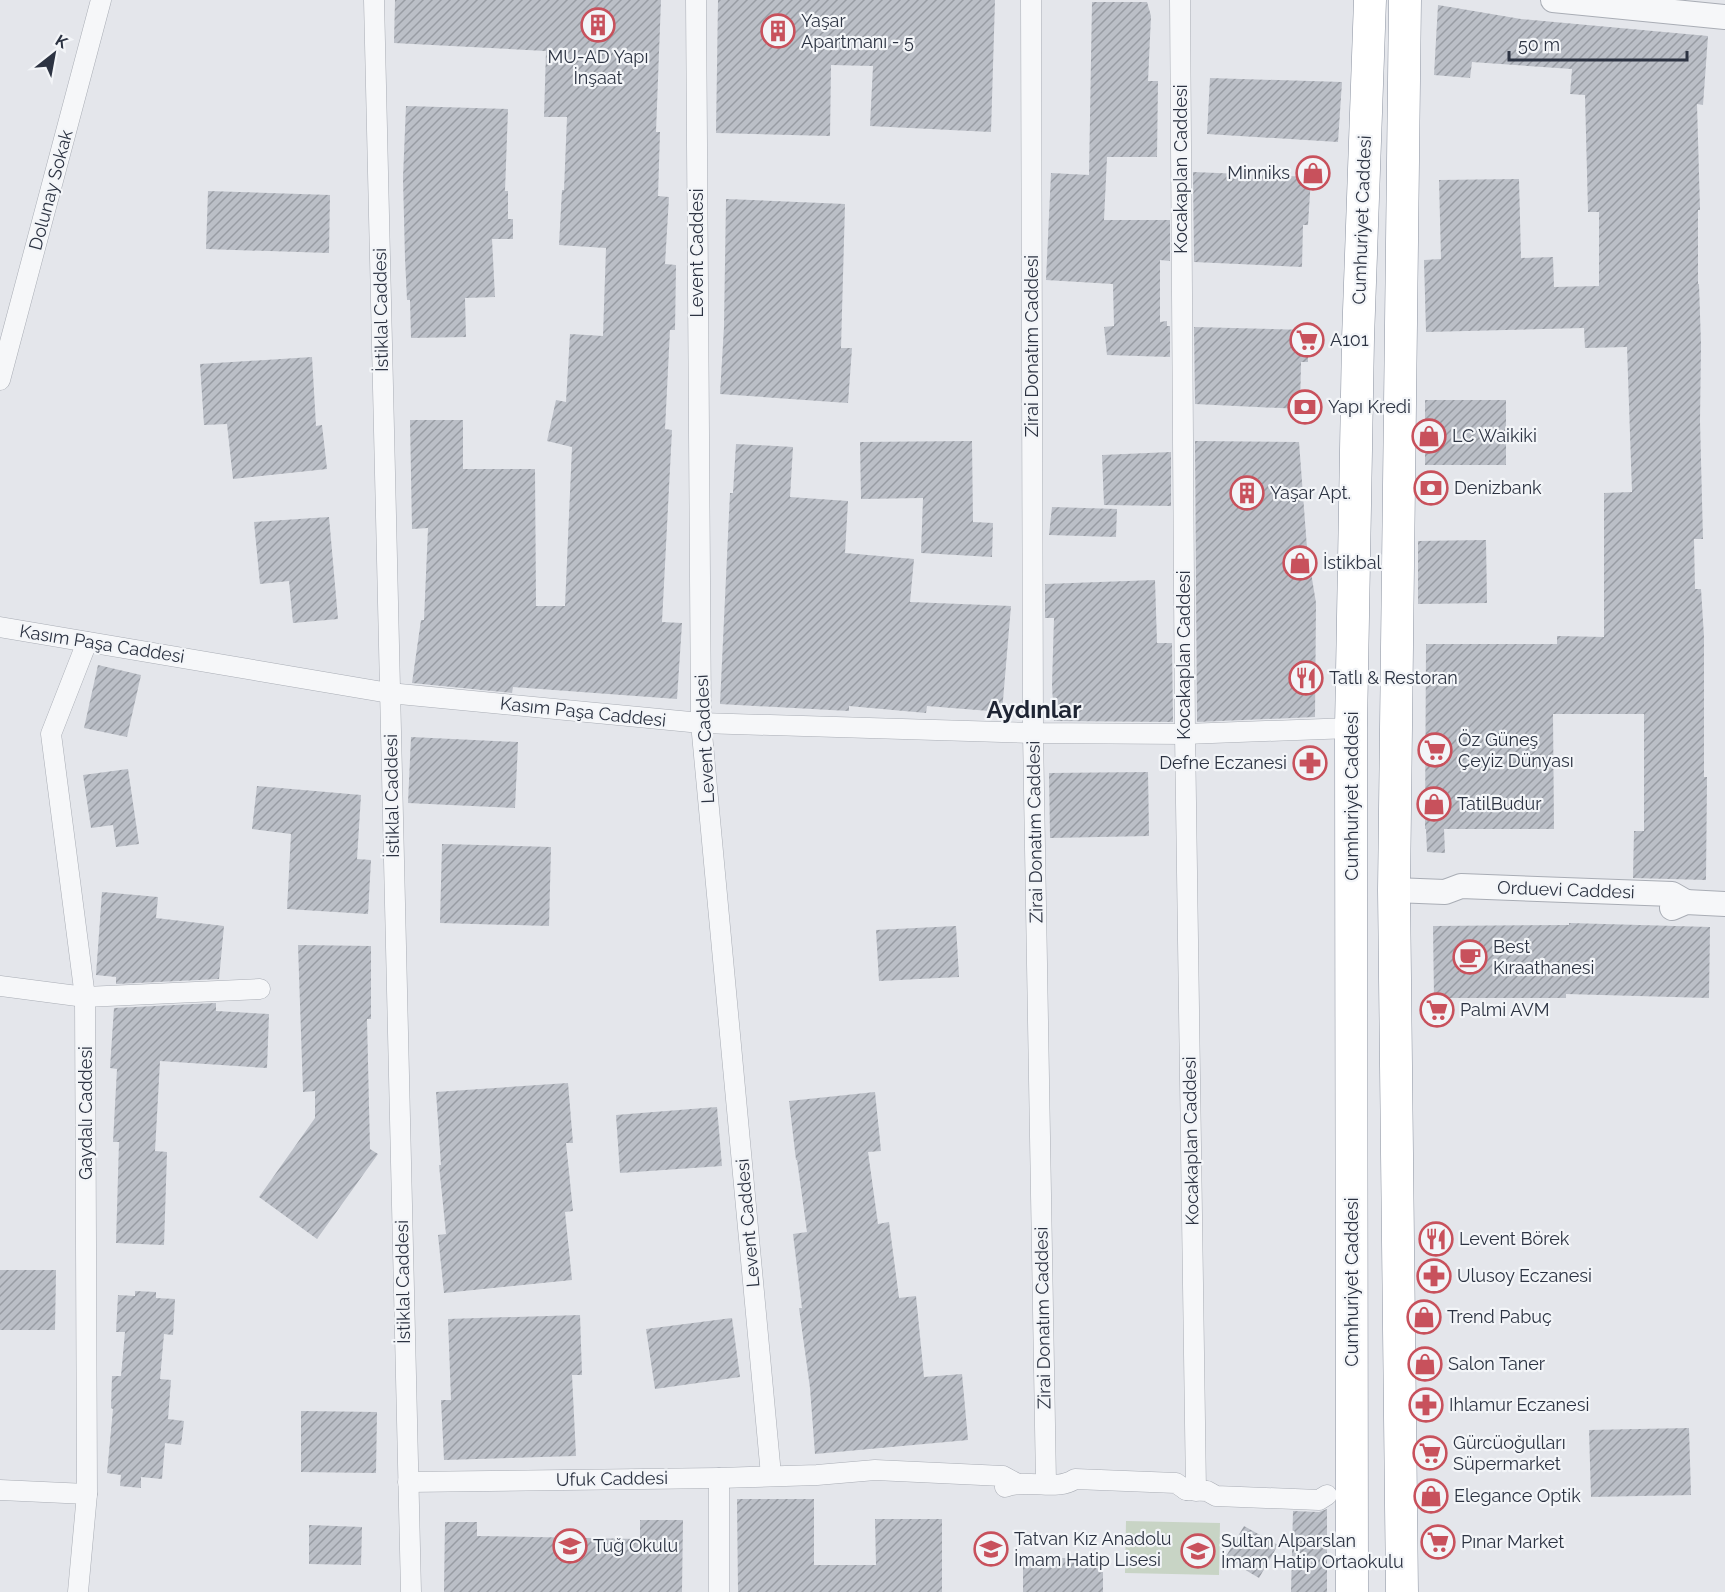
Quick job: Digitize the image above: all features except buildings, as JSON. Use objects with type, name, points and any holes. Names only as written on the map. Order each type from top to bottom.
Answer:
[{"type":"highway","name":"Cumhuriyet Caddesi","points":[[1352,1592],[1340,1495],[1358,339],[1370,0]]},
{"type":"highway","points":[[1402,1592],[1394,890],[1405,0]]},
{"type":"street","name":"Dolunay Sokak","points":[[0,380],[101,0]]},
{"type":"street","name":"İstiklal Caddesi","points":[[374,0],[411,1592]]},
{"type":"street","name":"Levent Caddesi","points":[[696,0],[700,723],[771,1475]]},
{"type":"street","name":"Zirai Donatım Caddesi","points":[[1031,0],[1033,733],[1046,1483]]},
{"type":"street","name":"Kocakaplan Caddesi","points":[[1180,0],[1185,734],[1197,1491]]},
{"type":"street","points":[[1553,0],[1725,17]]},
{"type":"street","name":"Kasım Paşa Caddesi","points":[[0,627],[390,693],[700,723],[1033,733],[1185,734],[1351,728]]},
{"type":"street","name":"Gaydalı Caddesi","points":[[78,1592],[87,1494],[85,997],[51,734],[87,642]]},
{"type":"street","name":"Orduevi Caddesi","points":[[1394,890],[1445,892],[1461,886],[1672,894],[1686,902],[1725,904]]},
{"type":"street","points":[[0,986],[85,997],[260,989]]},
{"type":"street","name":"Ufuk Caddesi","points":[[408,1482],[719,1478],[885,1471],[1003,1476],[1016,1482],[1067,1484],[1075,1479],[1176,1483],[1216,1496],[1319,1500],[1340,1495]]},
{"type":"street","points":[[719,1478],[719,1592]]},
{"type":"street","points":[[0,1490],[87,1494]]},
{"type":"green space","points":[[1126,1521],[1220,1523],[1219,1575],[1125,1573]]},
{"type":"place","name":"MU-AD Yapı İnşaat","points":[[598,25]]},
{"type":"place","name":"Yaşar Apartmanı - 5","points":[[778,31]]},
{"type":"place","name":"Minniks","points":[[1313,173]]},
{"type":"place","name":"A101","points":[[1307,340]]},
{"type":"place","name":"Yapı Kredi","points":[[1305,407]]},
{"type":"place","name":"LC Waikiki","points":[[1429,436]]},
{"type":"place","name":"Denizbank","points":[[1431,488]]},
{"type":"place","name":"Yaşar Apt.","points":[[1247,493]]},
{"type":"place","name":"İstikbal","points":[[1300,563]]},
{"type":"place","name":"Tatlı & Restoran","points":[[1306,678]]},
{"type":"place","name":"Öz Güneş Çeyiz Dünyası","points":[[1435,750]]},
{"type":"place","name":"Defne Eczanesi","points":[[1310,763]]},
{"type":"place","name":"TatilBudur","points":[[1434,804]]},
{"type":"place","name":"Best Kıraathanesi","points":[[1470,957]]},
{"type":"place","name":"Palmi AVM","points":[[1437,1010]]},
{"type":"place","name":"Levent Börek","points":[[1436,1239]]},
{"type":"place","name":"Ulusoy Eczanesi","points":[[1434,1276]]},
{"type":"place","name":"Trend Pabuç","points":[[1424,1317]]},
{"type":"place","name":"Salon Taner","points":[[1425,1364]]},
{"type":"place","name":"Ihlamur Eczanesi","points":[[1426,1405]]},
{"type":"place","name":"Gürcüoğulları Süpermarket","points":[[1430,1453]]},
{"type":"place","name":"Elegance Optik","points":[[1431,1496]]},
{"type":"place","name":"Pınar Market","points":[[1438,1542]]},
{"type":"place","name":"Tuğ Okulu","points":[[570,1546]]},
{"type":"place","name":"Tatvan Kız Anadolu İmam Hatip Lisesi","points":[[991,1549]]},
{"type":"place","name":"Sultan Alparslan İmam Hatip Ortaokulu","points":[[1198,1551]]},
{"type":"district","name":"Aydınlar","points":[[1034,710]]}]
